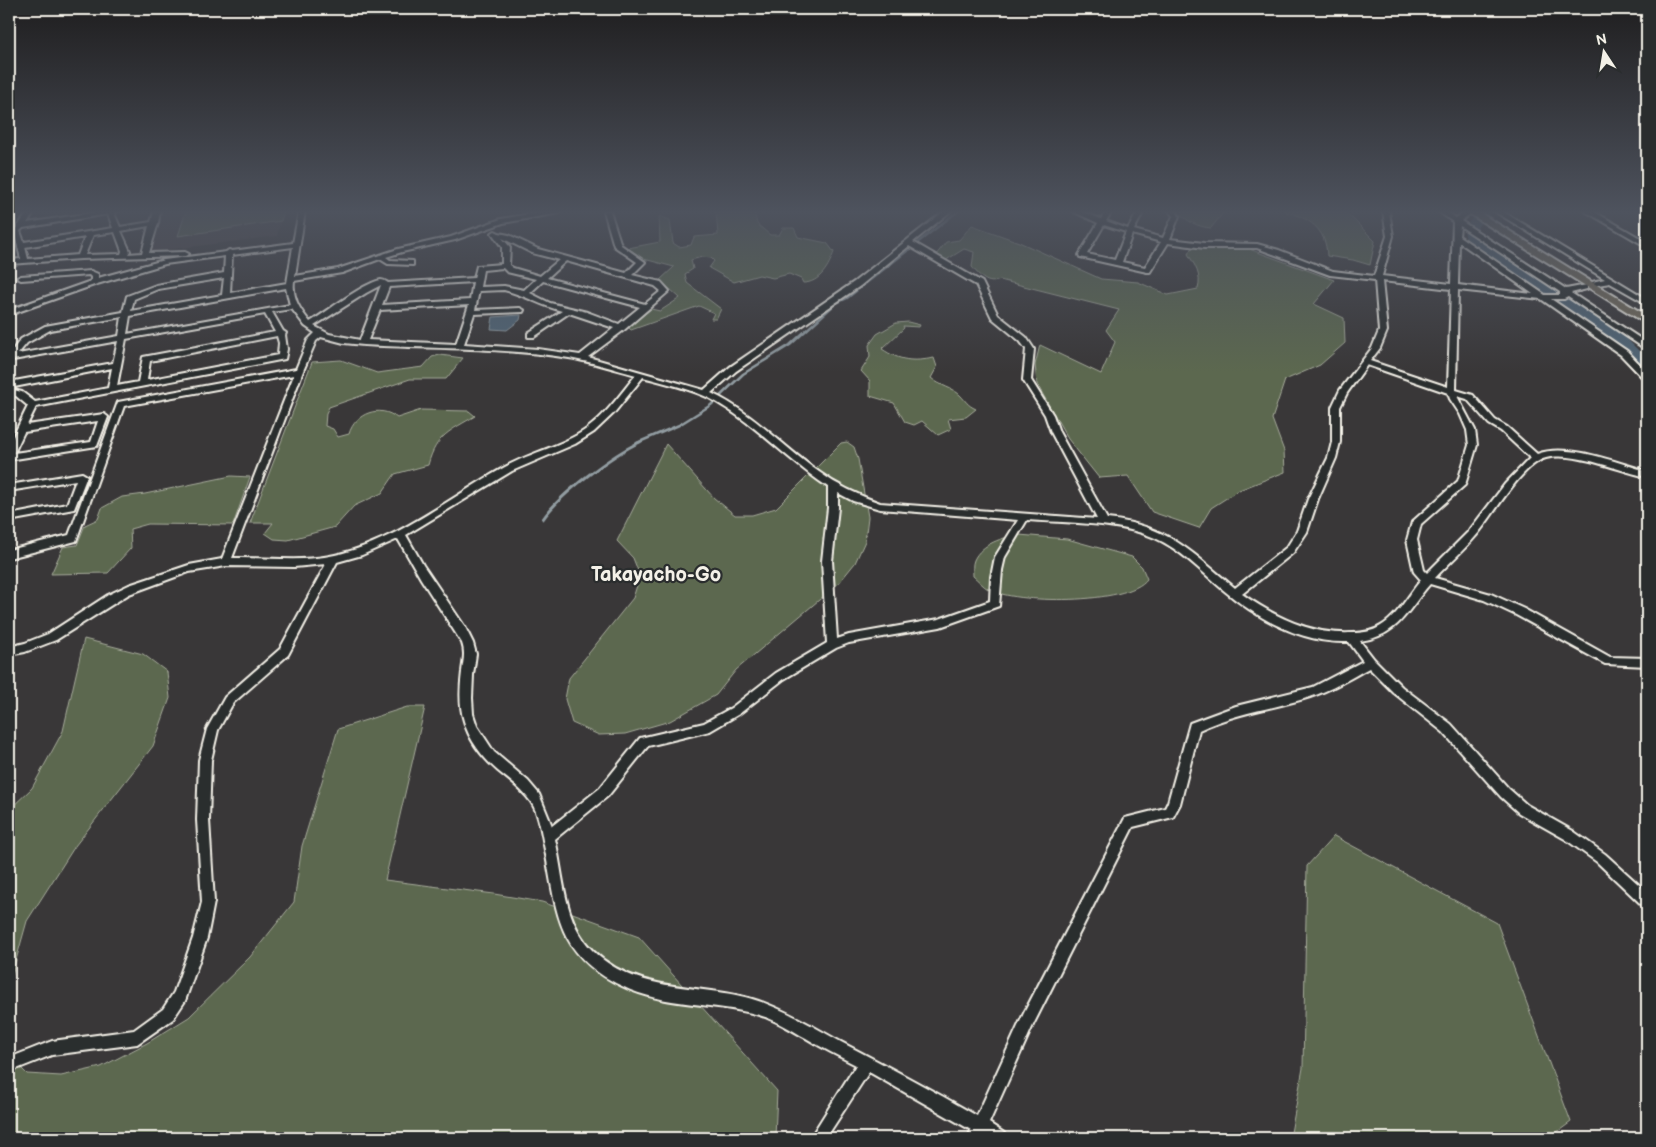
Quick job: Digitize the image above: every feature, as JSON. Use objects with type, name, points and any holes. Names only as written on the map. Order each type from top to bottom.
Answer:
[{"type":"highway","points":[[1556,265],[1647,321]]},
{"type":"street","points":[[9,313],[94,282],[132,270],[158,265]]},
{"type":"street","points":[[226,296],[227,265]]},
{"type":"street","points":[[292,265],[290,282],[292,302],[309,325],[320,333],[363,342],[556,354],[582,358],[706,393],[731,408],[833,487],[858,501],[880,506],[1136,526],[1161,536],[1188,553],[1235,594],[1272,619],[1298,631],[1331,638],[1362,637],[1387,628],[1427,579],[1479,527],[1513,480],[1542,456],[1553,454],[1571,456],[1647,474]]},
{"type":"street","points":[[9,359],[24,342],[40,331],[226,296],[332,273],[357,265]]},
{"type":"street","points":[[525,293],[558,265]]},
{"type":"street","points":[[582,358],[665,291],[658,284],[584,265]]},
{"type":"street","points":[[627,276],[638,265]]},
{"type":"street","points":[[706,393],[733,369],[857,284],[882,265]]},
{"type":"street","points":[[946,265],[979,284],[995,316],[1023,339],[1030,349],[1027,380],[1049,415],[1055,432],[1104,522]]},
{"type":"street","points":[[1124,265],[1147,270],[1150,265]]},
{"type":"street","points":[[1304,265],[1316,269],[1379,278],[1543,296],[1564,297],[1564,292]]},
{"type":"street","points":[[1235,594],[1290,550],[1302,532],[1313,500],[1332,458],[1336,442],[1336,407],[1343,392],[1376,348],[1382,332],[1378,274],[1381,265]]},
{"type":"street","points":[[1455,265],[1452,390],[1454,399],[1464,414],[1473,446],[1462,483],[1417,522],[1412,540],[1419,572],[1427,579],[1487,597],[1520,612],[1609,660],[1647,662]]},
{"type":"street","points":[[1497,265],[1624,353],[1647,377]]},
{"type":"street","points":[[1522,265],[1647,346]]},
{"type":"street","points":[[1585,265],[1647,302]]},
{"type":"street","points":[[459,347],[477,290],[480,268],[505,266],[510,270],[645,306]]},
{"type":"street","points":[[21,278],[91,273],[95,276],[94,282]]},
{"type":"street","points":[[112,390],[130,298],[156,287],[226,275]]},
{"type":"street","points":[[309,325],[329,315],[382,282],[386,285],[477,280]]},
{"type":"street","points":[[1595,284],[1611,280]]},
{"type":"street","points":[[363,342],[386,285]]},
{"type":"street","points":[[1564,292],[1584,287]]},
{"type":"street","points":[[477,290],[504,288],[525,293],[547,305],[584,314],[621,328]]},
{"type":"street","points":[[376,308],[473,302]]},
{"type":"street","points":[[9,359],[295,306]]},
{"type":"street","points":[[471,312],[520,310]]},
{"type":"street","points":[[32,405],[282,357],[285,346],[282,333],[274,325],[268,311]]},
{"type":"street","points":[[531,336],[567,311]]},
{"type":"street","points":[[142,384],[146,359],[282,333]]},
{"type":"street","points":[[226,562],[298,371],[312,340],[320,333]]},
{"type":"street","points":[[1365,362],[1472,398],[1492,422],[1504,429],[1537,459]]},
{"type":"street","points":[[9,384],[117,365]]},
{"type":"street","points":[[9,554],[73,538],[120,404],[298,371]]},
{"type":"street","points":[[14,650],[41,643],[60,634],[124,591],[197,566],[226,562],[304,563],[334,559],[351,554],[400,533],[510,469],[575,440],[592,430],[606,417],[641,374]]},
{"type":"street","points":[[9,392],[20,394],[32,405]]},
{"type":"street","points":[[9,456],[32,405]]},
{"type":"street","points":[[9,456],[94,444],[104,417],[22,429]]},
{"type":"street","points":[[9,488],[82,476],[71,507],[9,518]]},
{"type":"street","points":[[832,646],[827,561],[833,508],[833,487]]},
{"type":"street","points":[[549,836],[604,792],[644,742],[706,727],[734,711],[780,676],[849,638],[940,623],[995,603],[998,564],[1003,551],[1017,531],[1024,516]]},
{"type":"street","points":[[400,533],[417,566],[465,637],[471,652],[467,710],[470,725],[490,756],[534,795],[549,836],[561,910],[570,932],[582,949],[608,972],[628,982],[668,993],[739,1003],[762,1009],[866,1063],[977,1132],[999,1138]]},
{"type":"street","points":[[9,1065],[52,1048],[137,1037],[168,1014],[180,996],[200,938],[208,902],[203,820],[205,760],[213,730],[229,700],[284,652],[334,559]]},
{"type":"street","points":[[1352,638],[1370,662],[1398,690],[1447,728],[1505,793],[1523,809],[1569,835],[1601,858],[1647,900]]},
{"type":"street","points":[[977,1132],[1050,972],[1078,923],[1129,822],[1169,813],[1174,804],[1194,727],[1212,718],[1240,709],[1308,693],[1337,682],[1370,662]]},
{"type":"street","points":[[817,1138],[866,1063]]},
{"type":"green space","points":[[665,265],[692,265],[693,269],[685,274],[687,283],[721,309],[716,319],[711,319],[714,313],[699,306],[631,330],[628,327],[651,309],[660,311],[680,298],[660,280],[674,267]]},
{"type":"green space","points":[[711,265],[828,265],[819,277],[803,283],[801,279],[789,274],[773,278],[759,275],[734,282],[709,268]]},
{"type":"green space","points":[[972,265],[1069,265],[1101,279],[1138,282],[1168,295],[1198,289],[1199,280],[1194,265],[1292,265],[1334,280],[1314,304],[1344,318],[1345,343],[1320,365],[1285,380],[1272,419],[1284,451],[1285,472],[1239,490],[1211,508],[1199,528],[1152,512],[1128,476],[1099,478],[1068,439],[1037,384],[1035,365],[1040,345],[1101,374],[1115,342],[1106,330],[1119,310],[1000,280],[991,282],[981,277],[972,267]]},
{"type":"green space","points":[[908,322],[920,325],[919,327],[903,326],[904,328],[882,349],[907,360],[934,358],[937,367],[931,378],[960,395],[976,409],[966,417],[948,419],[951,429],[938,435],[922,421],[914,425],[905,422],[894,403],[870,396],[870,381],[861,371],[870,357],[869,345],[877,334],[896,323]]},
{"type":"green space","points":[[440,355],[463,358],[446,379],[410,379],[329,407],[326,413],[325,426],[333,429],[338,437],[349,434],[352,427],[362,416],[376,411],[390,414],[397,418],[421,410],[469,411],[475,416],[451,430],[440,440],[431,455],[428,465],[395,474],[382,493],[354,506],[335,527],[288,540],[274,539],[265,533],[273,523],[250,523],[312,362],[341,360],[377,373],[423,367],[432,357]]},
{"type":"green space","points":[[847,442],[854,447],[858,459],[868,517],[865,541],[855,563],[838,584],[736,670],[716,695],[670,721],[625,734],[599,735],[572,723],[565,699],[569,678],[633,598],[640,576],[633,558],[617,541],[666,444],[714,498],[735,515],[752,515],[776,508],[841,443]]},
{"type":"green space","points":[[231,476],[250,477],[233,525],[148,524],[130,529],[131,548],[108,573],[51,574],[63,547],[77,545],[85,525],[98,519],[102,508],[122,497]]},
{"type":"green space","points":[[1019,535],[1067,539],[1132,557],[1142,567],[1147,579],[1136,588],[1118,594],[1095,598],[1045,599],[1021,597],[1002,594],[988,589],[973,576],[974,560],[977,554],[993,542]]},
{"type":"green space","points":[[84,639],[143,654],[167,672],[170,698],[153,746],[75,846],[27,921],[9,985],[9,810],[32,788],[63,731]]},
{"type":"green space","points":[[407,707],[425,707],[385,880],[542,902],[639,937],[777,1091],[775,1138],[9,1138],[9,1049],[11,1058],[27,1074],[61,1076],[101,1067],[147,1043],[189,1017],[250,957],[294,902],[302,846],[338,729]]},
{"type":"green space","points":[[1334,836],[1497,923],[1571,1122],[1549,1138],[1290,1138],[1303,1068],[1307,866]]},
{"type":"water","points":[[521,315],[520,320],[507,330],[491,329],[493,317]]},
{"type":"waterway","points":[[637,443],[679,425],[711,405],[743,374],[790,345],[836,303],[847,298],[890,265]]},
{"type":"waterway","points":[[1510,265],[1620,340],[1647,367]]},
{"type":"waterway","points":[[543,519],[561,498],[587,476],[615,456],[640,442]]},
{"type":"district","name":"Takayacho-Go","points":[[656,574]]}]
